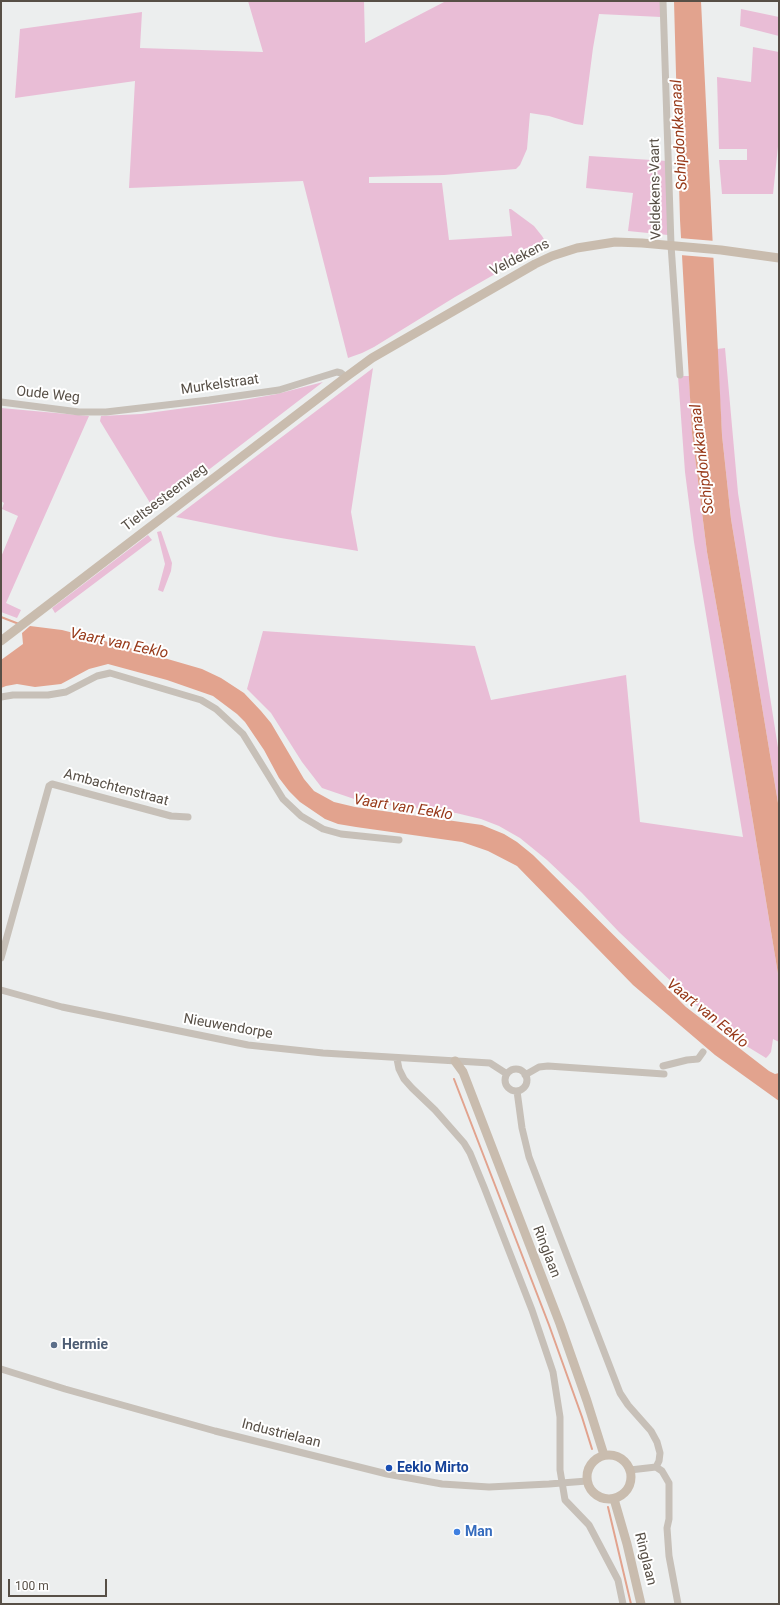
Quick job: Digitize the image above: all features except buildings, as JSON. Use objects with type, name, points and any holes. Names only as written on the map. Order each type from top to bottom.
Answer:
[{"type":"main road","name":"Veldekens","points":[[346,377],[372,358],[530,267],[552,256],[588,246],[615,242],[721,250],[779,258]]},
{"type":"main road","name":"Tieltsesteenweg","points":[[1,640],[346,377]]},
{"type":"main road","name":"Ringlaan","points":[[455,1061],[463,1072],[560,1324],[604,1455]]},
{"type":"main road","points":[[604,1455],[617,1456],[622,1459],[630,1470],[631,1476],[628,1488],[624,1493],[614,1499],[600,1498],[595,1495],[588,1486],[587,1474],[589,1466],[595,1460],[604,1455]]},
{"type":"main road","name":"Ringlaan","points":[[614,1499],[628,1544],[641,1604]]},
{"type":"street","name":"Veldekens-Vaart","points":[[663,1],[672,246],[680,375]]},
{"type":"street","name":"Murkelstraat","points":[[93,412],[210,400],[279,390],[337,372],[346,377]]},
{"type":"street","name":"Oude Weg","points":[[1,402],[93,412]]},
{"type":"street","points":[[1,697],[13,694],[48,695],[66,692],[98,675],[110,673],[201,700],[216,709],[243,734],[283,799],[301,816],[323,829],[342,834],[399,840]]},
{"type":"street","name":"Ambachtenstraat","points":[[1,958],[48,786],[52,784],[171,816],[188,817]]},
{"type":"street","name":"Nieuwendorpe","points":[[1,990],[70,1008],[248,1044],[309,1052],[490,1064],[507,1074]]},
{"type":"street","points":[[663,1066],[686,1060],[698,1059],[703,1052]]},
{"type":"street","points":[[397,1058],[399,1069],[404,1079],[435,1110],[464,1143],[470,1153],[529,1303],[553,1372],[560,1417],[562,1484],[565,1500],[590,1525],[618,1580],[623,1604]]},
{"type":"street","points":[[525,1074],[539,1067],[548,1066],[664,1074]]},
{"type":"street","points":[[514,1069],[521,1070],[525,1074],[527,1080],[522,1089],[517,1091],[508,1088],[505,1079],[507,1074],[514,1069]]},
{"type":"street","points":[[517,1091],[522,1128],[532,1163],[620,1393],[628,1405],[651,1431],[657,1442],[660,1453],[656,1467]]},
{"type":"street","name":"Industrielaan","points":[[1,1369],[58,1387],[215,1430],[387,1474],[442,1484],[488,1487],[562,1484],[587,1481]]},
{"type":"street","points":[[630,1470],[656,1467],[662,1471],[669,1483],[669,1519],[667,1528],[669,1556],[678,1604]]},
{"type":"shaded area","points":[[248,1],[364,1],[365,43],[446,1],[660,1],[661,17],[599,14],[583,125],[549,116],[530,113],[527,149],[520,165],[516,169],[444,175],[369,177],[369,183],[442,183],[449,240],[512,236],[509,209],[511,209],[534,226],[548,246],[523,258],[455,297],[374,347],[348,358],[303,181],[129,188],[135,81],[15,98],[20,29],[142,12],[140,48],[263,52]]},
{"type":"shaded area","points":[[741,9],[779,17],[779,36],[740,26]]},
{"type":"shaded area","points":[[753,47],[779,52],[779,137],[773,194],[722,194],[719,160],[747,160],[747,149],[719,149],[717,77],[751,82]]},
{"type":"shaded area","points":[[589,156],[667,161],[668,235],[628,231],[633,193],[586,188]]},
{"type":"shaded area","points":[[725,348],[738,493],[779,754],[779,809],[731,519],[722,435],[717,349]]},
{"type":"shaded area","points":[[373,368],[351,512],[358,551],[275,537],[176,517]]},
{"type":"shaded area","points":[[678,376],[689,376],[692,433],[707,552],[779,980],[779,1042],[773,1039],[771,1052],[766,1058],[735,1039],[710,1018],[619,932],[582,893],[547,860],[520,838],[499,826],[481,819],[456,813],[363,802],[322,788],[302,762],[271,713],[247,689],[263,631],[475,646],[491,700],[626,675],[640,822],[743,837],[694,542],[685,472]]},
{"type":"shaded area","points":[[323,382],[155,511],[100,421],[101,416],[141,414],[244,400],[277,394]]},
{"type":"shaded area","points":[[1,408],[89,416],[6,603],[21,610],[17,618],[1,612],[1,557],[18,516],[2,509],[4,503],[1,501]]},
{"type":"shaded area","points":[[161,531],[172,563],[171,571],[163,592],[158,590],[165,564],[157,532]]},
{"type":"shaded area","points":[[148,535],[152,540],[55,613],[52,608]]},
{"type":"water","name":"Schipdonkkanaal","points":[[674,1],[701,1],[722,435],[731,519],[779,809],[779,980],[707,552],[692,433],[680,220]]},
{"type":"water","points":[[30,626],[62,630],[116,644],[202,669],[221,678],[244,693],[271,723],[304,779],[314,791],[334,802],[355,807],[482,825],[504,834],[517,842],[533,855],[686,1007],[769,1071],[775,1074],[779,1073],[779,1101],[715,1055],[633,985],[517,866],[488,851],[462,842],[338,824],[325,819],[300,802],[289,791],[279,778],[264,750],[245,722],[213,696],[167,680],[108,664],[89,669],[61,684],[35,687],[17,684],[1,688],[1,660],[23,644],[22,633]]},
{"type":"pier","points":[[679,238],[715,241],[716,258],[680,255]]},
{"type":"waterway","points":[[1,617],[19,624]]},
{"type":"waterway","points":[[454,1079],[549,1325],[592,1449]]},
{"type":"waterway","points":[[608,1507],[631,1604]]},
{"type":"place","name":"Hermie","points":[[54,1345]]},
{"type":"place","name":"Eeklo Mirto","points":[[389,1468]]},
{"type":"place","name":"Man","points":[[457,1532]]},
{"type":"water label","name":"Vaart van Eeklo","points":[[119,644]]},
{"type":"water label","name":"Vaart van Eeklo","points":[[403,808]]},
{"type":"water label","name":"Vaart van Eeklo","points":[[707,1014]]}]
